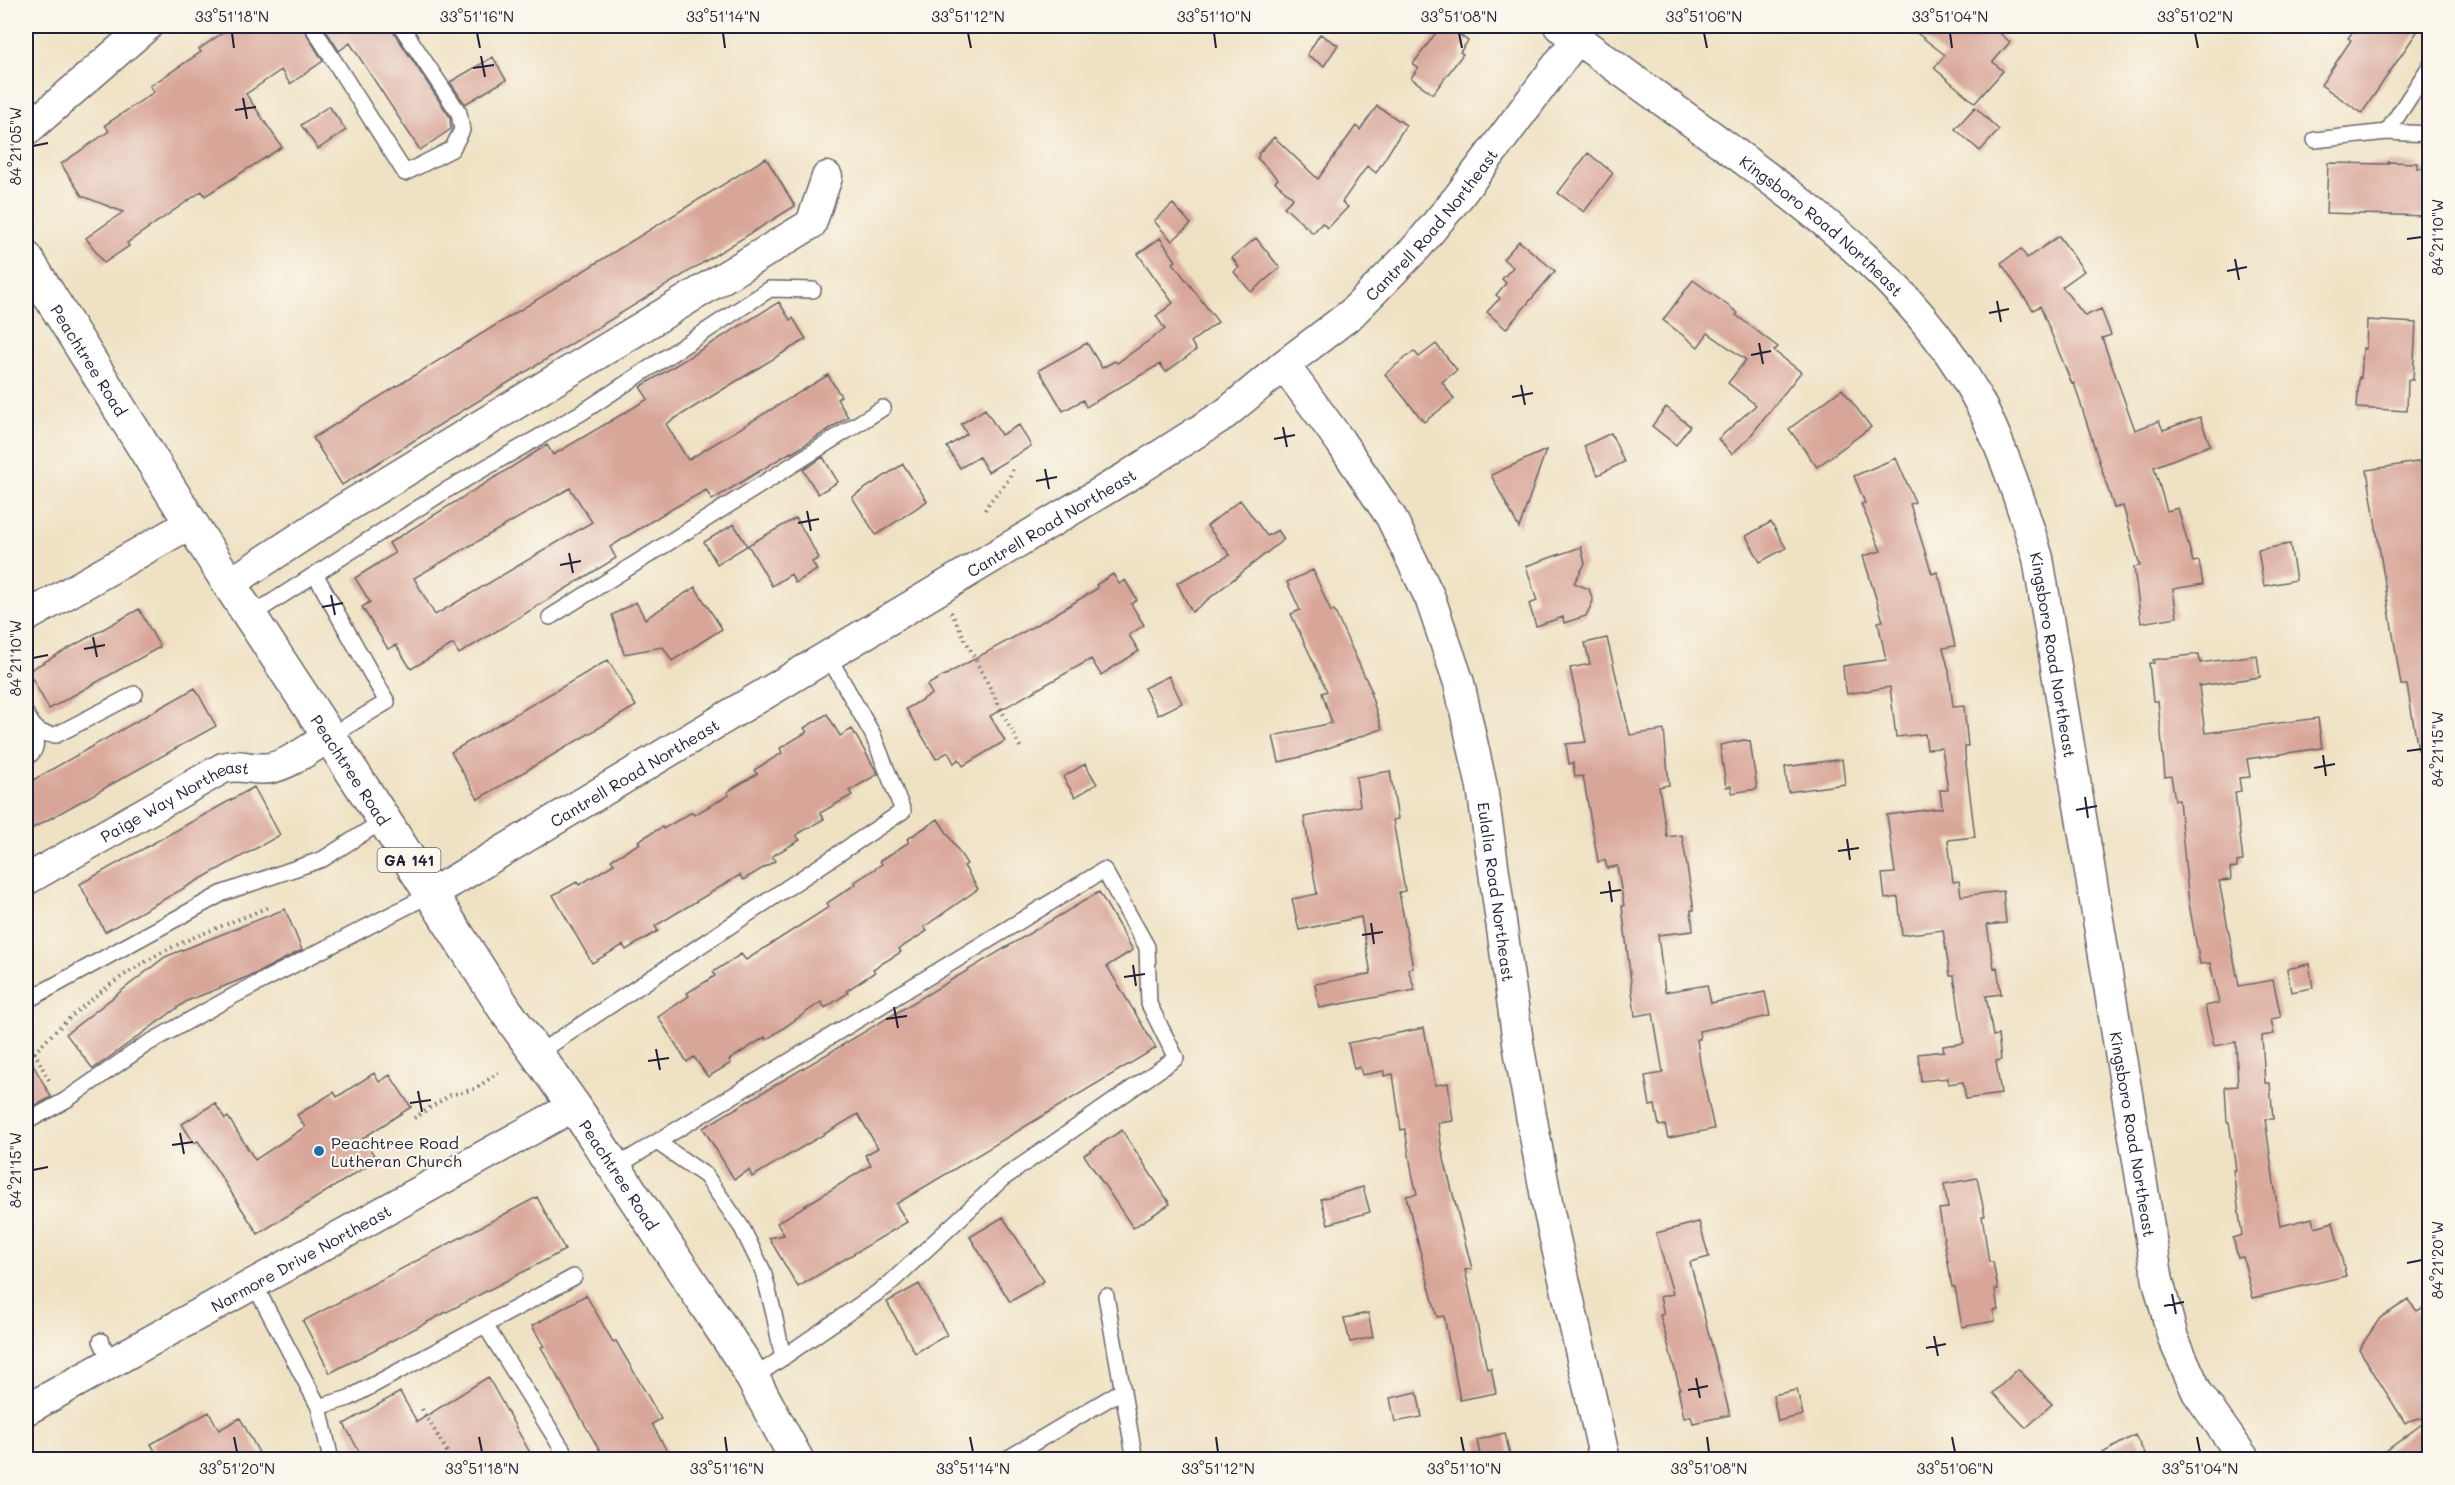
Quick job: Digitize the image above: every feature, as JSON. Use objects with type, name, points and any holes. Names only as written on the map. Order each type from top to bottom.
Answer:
[{"type":"highway","name":"Peachtree Road","points":[[26,258],[229,584],[328,737],[753,1378],[797,1460]]},
{"type":"street","points":[[26,131],[147,26]]},
{"type":"street","name":"Cantrell Road Northeast","points":[[430,894],[1128,476],[1225,414],[1351,314],[1417,247],[1459,196],[1568,32]]},
{"type":"street","name":"Kingsboro Road Northeast","points":[[1568,32],[1769,178],[1861,253],[1930,327],[1984,412],[2014,481],[2038,558],[2158,1281],[2173,1338],[2197,1392],[2245,1460]]},
{"type":"street","points":[[229,584],[345,507],[811,224],[827,177]]},
{"type":"street","name":"Eulalia Road Northeast","points":[[1284,365],[1340,441],[1391,517],[1430,598],[1459,682],[1482,787],[1519,1049],[1548,1208],[1605,1460]]},
{"type":"street","points":[[26,617],[191,523]]},
{"type":"street","name":"Paige Way Northeast","points":[[26,880],[223,768],[233,765],[270,768],[284,763],[328,737]]},
{"type":"street","name":"Narmore Drive Northeast","points":[[29,1403],[106,1352],[254,1284],[573,1106]]},
{"type":"lane","points":[[312,26],[405,173],[452,149],[462,130],[459,113],[401,26]]},
{"type":"lane","points":[[2387,132],[2430,66]]},
{"type":"lane","points":[[2315,140],[2387,132],[2430,134]]},
{"type":"lane","points":[[250,616],[445,490],[581,413],[770,289],[813,290]]},
{"type":"lane","points":[[550,616],[883,408]]},
{"type":"lane","points":[[315,574],[387,702],[328,737]]},
{"type":"lane","points":[[537,1054],[903,811],[873,735],[828,656]]},
{"type":"lane","points":[[34,730],[44,735],[56,735],[135,694]]},
{"type":"lane","points":[[26,714],[34,730],[37,745],[32,754],[26,758]]},
{"type":"lane","points":[[26,1000],[223,893],[323,859],[384,820]]},
{"type":"lane","points":[[614,1168],[1104,870],[1147,947],[1149,1004],[1176,1058],[1002,1179],[887,1286],[753,1378]]},
{"type":"lane","points":[[26,1122],[66,1100],[145,1045],[235,995],[430,894]]},
{"type":"lane","points":[[657,1142],[706,1176],[742,1228],[763,1271],[783,1358]]},
{"type":"lane","points":[[319,1407],[349,1398],[574,1277]]},
{"type":"lane","points":[[254,1284],[319,1407],[331,1460]]},
{"type":"lane","points":[[1106,1296],[1136,1460]]},
{"type":"lane","points":[[485,1325],[569,1460]]},
{"type":"lane","points":[[1005,1460],[1123,1390]]},
{"type":"path","points":[[985,510],[990,500],[1007,483],[1013,468]]},
{"type":"path","points":[[948,605],[1022,750]]},
{"type":"path","points":[[34,1053],[65,1020],[104,988],[158,954],[268,907]]},
{"type":"path","points":[[26,1036],[50,1080]]},
{"type":"path","points":[[414,1118],[450,1095],[475,1089],[499,1072]]},
{"type":"path","points":[[422,1409],[452,1460]]},
{"type":"building","points":[[233,26],[302,26],[323,61],[290,84],[281,70],[246,94],[282,147],[205,196],[202,191],[127,243],[129,246],[104,263],[86,238],[123,212],[82,196],[61,164],[109,131],[105,125],[154,92],[150,86],[201,52],[199,49]]},
{"type":"building","points":[[323,26],[391,26],[450,117],[451,129],[420,150],[350,43],[339,51]]},
{"type":"building","points":[[1441,26],[1447,26],[1468,41],[1460,52],[1463,54],[1433,94],[1411,78],[1418,68],[1413,64]]},
{"type":"building","points":[[1908,26],[1991,26],[2010,42],[1993,62],[2003,71],[1975,103],[1934,68],[1945,55]]},
{"type":"building","points":[[2357,26],[2421,26],[2362,113],[2321,85],[2351,40],[2348,38]]},
{"type":"building","points":[[1320,34],[1338,45],[1324,66],[1307,55]]},
{"type":"building","points":[[493,57],[506,80],[465,104],[450,82]]},
{"type":"building","points":[[329,106],[346,130],[318,149],[301,125]]},
{"type":"building","points":[[1377,106],[1406,125],[1376,173],[1367,166],[1342,202],[1348,207],[1328,228],[1322,223],[1313,233],[1284,207],[1293,198],[1275,182],[1278,179],[1257,158],[1258,154],[1274,137],[1318,179],[1356,126],[1360,130]]},
{"type":"building","points":[[1975,107],[1999,130],[1980,151],[1955,129]]},
{"type":"building","points":[[1588,153],[1613,173],[1584,212],[1558,193]]},
{"type":"building","points":[[766,158],[795,206],[342,485],[313,438]]},
{"type":"building","points":[[2388,162],[2417,163],[2417,168],[2430,169],[2430,216],[2326,213],[2328,163],[2388,164]]},
{"type":"building","points":[[1173,204],[1191,224],[1172,241],[1154,221]]},
{"type":"building","points":[[2059,236],[2084,271],[2062,287],[2085,316],[2101,309],[2111,335],[2102,338],[2135,430],[2159,421],[2163,430],[2200,417],[2210,445],[2154,467],[2167,511],[2178,508],[2193,562],[2199,561],[2203,584],[2173,589],[2177,617],[2141,623],[2134,567],[2140,566],[2123,506],[2114,508],[2074,383],[2072,384],[2040,306],[2033,310],[2001,263],[2021,249],[2027,258]]},
{"type":"building","points":[[1160,238],[1176,261],[1173,263],[1218,322],[1191,342],[1196,350],[1166,372],[1160,364],[1086,407],[1083,400],[1063,411],[1039,370],[1087,343],[1102,368],[1115,361],[1117,363],[1165,329],[1156,316],[1173,303],[1138,254]]},
{"type":"building","points":[[1256,238],[1280,268],[1251,292],[1234,272],[1239,267],[1232,258]]},
{"type":"building","points":[[1519,241],[1555,271],[1506,329],[1487,312],[1500,298],[1496,295],[1506,283],[1502,279],[1513,267],[1503,259]]},
{"type":"building","points":[[1693,280],[1738,313],[1736,315],[1778,347],[1774,351],[1801,372],[1748,439],[1732,454],[1718,439],[1756,405],[1728,383],[1746,360],[1708,333],[1698,347],[1663,320]]},
{"type":"building","points":[[779,302],[790,320],[793,318],[806,339],[666,424],[688,460],[828,375],[841,396],[837,399],[848,417],[712,500],[706,490],[663,514],[610,547],[616,558],[459,654],[453,644],[411,669],[396,645],[388,649],[362,607],[370,602],[355,578],[395,553],[389,543],[547,445],[553,455],[648,399],[640,387]],"holes":[[[570,488],[592,522],[435,615],[414,578]]]},
{"type":"building","points":[[2367,320],[2416,323],[2413,380],[2408,380],[2407,411],[2357,408],[2363,348],[2366,349]]},
{"type":"building","points":[[1436,344],[1457,370],[1442,382],[1454,399],[1424,422],[1385,374],[1414,351],[1419,357]]},
{"type":"building","points":[[1842,389],[1871,427],[1817,467],[1789,429]]},
{"type":"building","points":[[1666,407],[1690,426],[1676,445],[1652,426]]},
{"type":"building","points":[[985,409],[1001,435],[1019,425],[1031,446],[988,472],[979,457],[960,468],[947,447],[967,434],[961,424]]},
{"type":"building","points":[[1611,433],[1624,462],[1598,475],[1584,446]]},
{"type":"building","points":[[1546,450],[1519,528],[1491,475]]},
{"type":"building","points":[[823,457],[838,482],[818,494],[803,470]]},
{"type":"building","points":[[1896,458],[1915,502],[1910,504],[1932,574],[1937,572],[1941,583],[1955,646],[1943,648],[1949,671],[1953,707],[1964,706],[1968,746],[1965,746],[1965,755],[1975,837],[1948,840],[1953,882],[1959,881],[1961,896],[2003,891],[2006,923],[1987,925],[2001,994],[1986,996],[1993,1036],[1998,1035],[2001,1060],[1996,1061],[2001,1094],[1966,1099],[1963,1082],[1948,1084],[1948,1078],[1921,1081],[1918,1054],[1944,1051],[1943,1046],[1964,1043],[1954,976],[1950,976],[1943,930],[1902,935],[1898,897],[1885,899],[1882,874],[1895,873],[1887,815],[1942,808],[1940,790],[1948,790],[1942,748],[1927,749],[1925,734],[1896,737],[1890,687],[1847,694],[1844,679],[1843,666],[1886,660],[1878,622],[1883,621],[1863,556],[1881,551],[1861,504],[1865,503],[1854,476]]},
{"type":"building","points":[[2430,460],[2430,749],[2418,750],[2407,685],[2401,685],[2367,470]]},
{"type":"building","points":[[903,464],[927,501],[876,535],[852,497]]},
{"type":"building","points":[[1240,500],[1267,536],[1278,530],[1284,539],[1192,612],[1177,583],[1230,555],[1207,526]]},
{"type":"building","points":[[796,518],[819,558],[812,562],[817,570],[795,583],[791,574],[772,586],[748,545]]},
{"type":"building","points":[[1771,522],[1786,548],[1760,562],[1746,536]]},
{"type":"building","points":[[734,524],[747,546],[717,564],[704,542]]},
{"type":"building","points":[[2290,544],[2296,580],[2264,586],[2258,550]]},
{"type":"building","points":[[1581,547],[1585,564],[1574,583],[1589,589],[1593,601],[1586,616],[1564,623],[1563,617],[1536,626],[1529,604],[1537,601],[1526,566]]},
{"type":"building","points":[[1313,570],[1331,612],[1334,610],[1372,692],[1370,692],[1382,729],[1305,756],[1279,762],[1273,736],[1332,723],[1322,693],[1327,691],[1291,614],[1300,610],[1287,582]]},
{"type":"building","points":[[1113,574],[1119,584],[1125,580],[1137,600],[1131,604],[1144,625],[1129,635],[1139,651],[1101,675],[1091,659],[990,716],[1005,741],[963,766],[959,759],[954,763],[948,752],[936,759],[906,709],[932,694],[927,685],[1047,619],[1098,588],[1096,585]]},
{"type":"building","points":[[695,587],[722,629],[672,661],[663,647],[624,654],[612,615],[636,602],[645,619]]},
{"type":"building","points":[[139,609],[160,647],[49,709],[28,671]]},
{"type":"building","points":[[1607,638],[1630,735],[1664,730],[1669,785],[1659,787],[1667,837],[1682,835],[1694,910],[1691,910],[1693,931],[1658,935],[1665,992],[1707,985],[1711,1003],[1765,992],[1770,1016],[1699,1031],[1700,1039],[1697,1039],[1700,1063],[1714,1129],[1668,1138],[1665,1125],[1659,1126],[1655,1105],[1650,1106],[1645,1076],[1663,1073],[1653,1013],[1635,1016],[1622,906],[1624,906],[1617,866],[1607,868],[1605,860],[1598,862],[1583,776],[1575,777],[1573,763],[1569,764],[1566,744],[1586,742],[1570,668],[1590,664],[1585,643]]},
{"type":"building","points":[[2199,654],[2200,663],[2257,655],[2260,677],[2199,686],[2205,733],[2318,718],[2322,748],[2247,759],[2250,777],[2239,778],[2241,791],[2235,792],[2243,861],[2237,862],[2237,867],[2230,868],[2231,880],[2219,881],[2239,986],[2273,980],[2281,1017],[2271,1019],[2274,1034],[2262,1036],[2265,1083],[2270,1083],[2273,1119],[2265,1119],[2280,1226],[2313,1218],[2315,1227],[2333,1222],[2346,1276],[2253,1298],[2243,1257],[2238,1258],[2233,1238],[2242,1235],[2233,1170],[2236,1170],[2229,1122],[2227,1122],[2225,1087],[2238,1086],[2236,1042],[2214,1046],[2205,1006],[2219,1003],[2210,963],[2200,964],[2189,904],[2179,800],[2175,800],[2171,776],[2165,777],[2158,701],[2153,701],[2149,663],[2154,663],[2153,660]]},
{"type":"building","points":[[608,660],[636,706],[478,799],[451,752]]},
{"type":"building","points":[[1169,676],[1182,703],[1158,715],[1144,688]]},
{"type":"building","points":[[195,688],[216,726],[26,832],[26,784]]},
{"type":"building","points":[[827,714],[840,736],[852,729],[878,774],[849,791],[852,795],[820,813],[824,819],[796,835],[800,840],[772,856],[775,861],[743,880],[740,875],[655,926],[658,931],[626,950],[623,945],[592,963],[553,895],[577,882],[579,885],[614,864],[611,860],[662,827],[663,829],[692,812],[694,815],[729,795],[727,792],[757,774],[754,770],[782,753],[780,748],[807,732],[804,728]]},
{"type":"building","points":[[1750,741],[1757,789],[1732,793],[1731,786],[1726,787],[1720,745]]},
{"type":"building","points":[[1842,759],[1845,784],[1788,792],[1785,767]]},
{"type":"building","points":[[1085,764],[1097,784],[1075,797],[1063,777]]},
{"type":"building","points":[[1390,771],[1398,819],[1393,820],[1405,891],[1399,892],[1413,968],[1408,969],[1415,990],[1319,1008],[1315,984],[1371,974],[1361,917],[1299,930],[1292,899],[1317,894],[1304,817],[1360,806],[1356,777]]},
{"type":"building","points":[[254,787],[280,835],[105,932],[80,884]]},
{"type":"building","points":[[938,819],[967,864],[964,866],[978,889],[924,927],[927,931],[899,949],[901,952],[873,969],[875,972],[825,1008],[821,1002],[766,1040],[765,1037],[729,1060],[731,1063],[708,1077],[694,1057],[687,1062],[658,1017],[689,996],[687,993],[715,976],[713,972],[741,954],[746,960],[829,907],[827,903],[882,864],[880,861],[909,842],[907,839]]},
{"type":"building","points":[[1099,892],[1133,950],[1107,966],[1156,1048],[896,1204],[907,1222],[798,1287],[769,1238],[784,1235],[777,1223],[871,1165],[865,1155],[878,1148],[858,1114],[752,1177],[749,1170],[734,1179],[703,1128]]},
{"type":"building","points":[[285,909],[302,950],[255,974],[187,1001],[93,1069],[66,1034],[165,957]]},
{"type":"building","points":[[2309,964],[2313,988],[2291,992],[2287,969]]},
{"type":"building","points":[[1424,1028],[1435,1085],[1448,1083],[1453,1121],[1438,1123],[1442,1151],[1472,1269],[1465,1270],[1487,1369],[1491,1368],[1496,1393],[1460,1400],[1444,1316],[1437,1317],[1406,1196],[1417,1194],[1405,1129],[1401,1130],[1393,1074],[1384,1076],[1384,1071],[1362,1075],[1360,1067],[1354,1069],[1348,1043]]},
{"type":"building","points":[[26,1052],[51,1097],[26,1111]]},
{"type":"building","name":"Peachtree Road Lutheran Church","points":[[374,1073],[379,1082],[390,1075],[411,1107],[363,1138],[377,1160],[258,1234],[198,1141],[194,1143],[182,1124],[215,1103],[225,1119],[228,1117],[255,1160],[305,1127],[297,1115],[334,1092],[337,1097]]},
{"type":"building","points":[[1122,1130],[1170,1204],[1133,1228],[1084,1155]]},
{"type":"building","points":[[1977,1178],[1985,1216],[1982,1216],[1989,1262],[1993,1262],[1998,1289],[1995,1289],[1998,1310],[1993,1310],[1995,1321],[1962,1327],[1955,1287],[1952,1287],[1939,1209],[1948,1208],[1944,1184]]},
{"type":"building","points":[[1363,1187],[1370,1212],[1328,1224],[1321,1199]]},
{"type":"building","points":[[537,1197],[565,1250],[330,1373],[303,1321]]},
{"type":"building","points":[[1003,1217],[1044,1281],[1010,1302],[970,1237]]},
{"type":"building","points":[[1699,1222],[1709,1257],[1690,1262],[1730,1415],[1693,1423],[1691,1416],[1684,1418],[1678,1389],[1680,1389],[1660,1315],[1664,1314],[1660,1297],[1673,1294],[1656,1233]]},
{"type":"building","points":[[919,1284],[947,1335],[915,1353],[887,1302]]},
{"type":"building","points":[[586,1295],[613,1342],[616,1341],[661,1419],[652,1424],[672,1460],[605,1460],[541,1347],[544,1346],[532,1326]]},
{"type":"building","points":[[2408,1300],[2417,1311],[2430,1304],[2430,1416],[2405,1423],[2359,1349],[2380,1318]]},
{"type":"building","points":[[1368,1313],[1373,1337],[1350,1342],[1344,1318]]},
{"type":"building","points":[[2018,1369],[2052,1404],[2026,1428],[1993,1393]]},
{"type":"building","points":[[488,1377],[534,1460],[364,1460],[344,1424],[400,1392],[417,1422]]},
{"type":"building","points":[[1797,1390],[1803,1415],[1778,1421],[1773,1395]]},
{"type":"building","points":[[1417,1392],[1422,1417],[1395,1422],[1390,1398]]},
{"type":"building","points":[[209,1412],[219,1430],[240,1418],[263,1460],[160,1460],[151,1444]]},
{"type":"building","points":[[2430,1418],[2430,1460],[2374,1460]]},
{"type":"building","points":[[1505,1433],[1511,1460],[1481,1460],[1477,1440]]},
{"type":"building","points":[[2135,1435],[2148,1460],[2090,1460]]},
{"type":"place","name":"Peachtree Road Lutheran Church","points":[[319,1151]]}]
